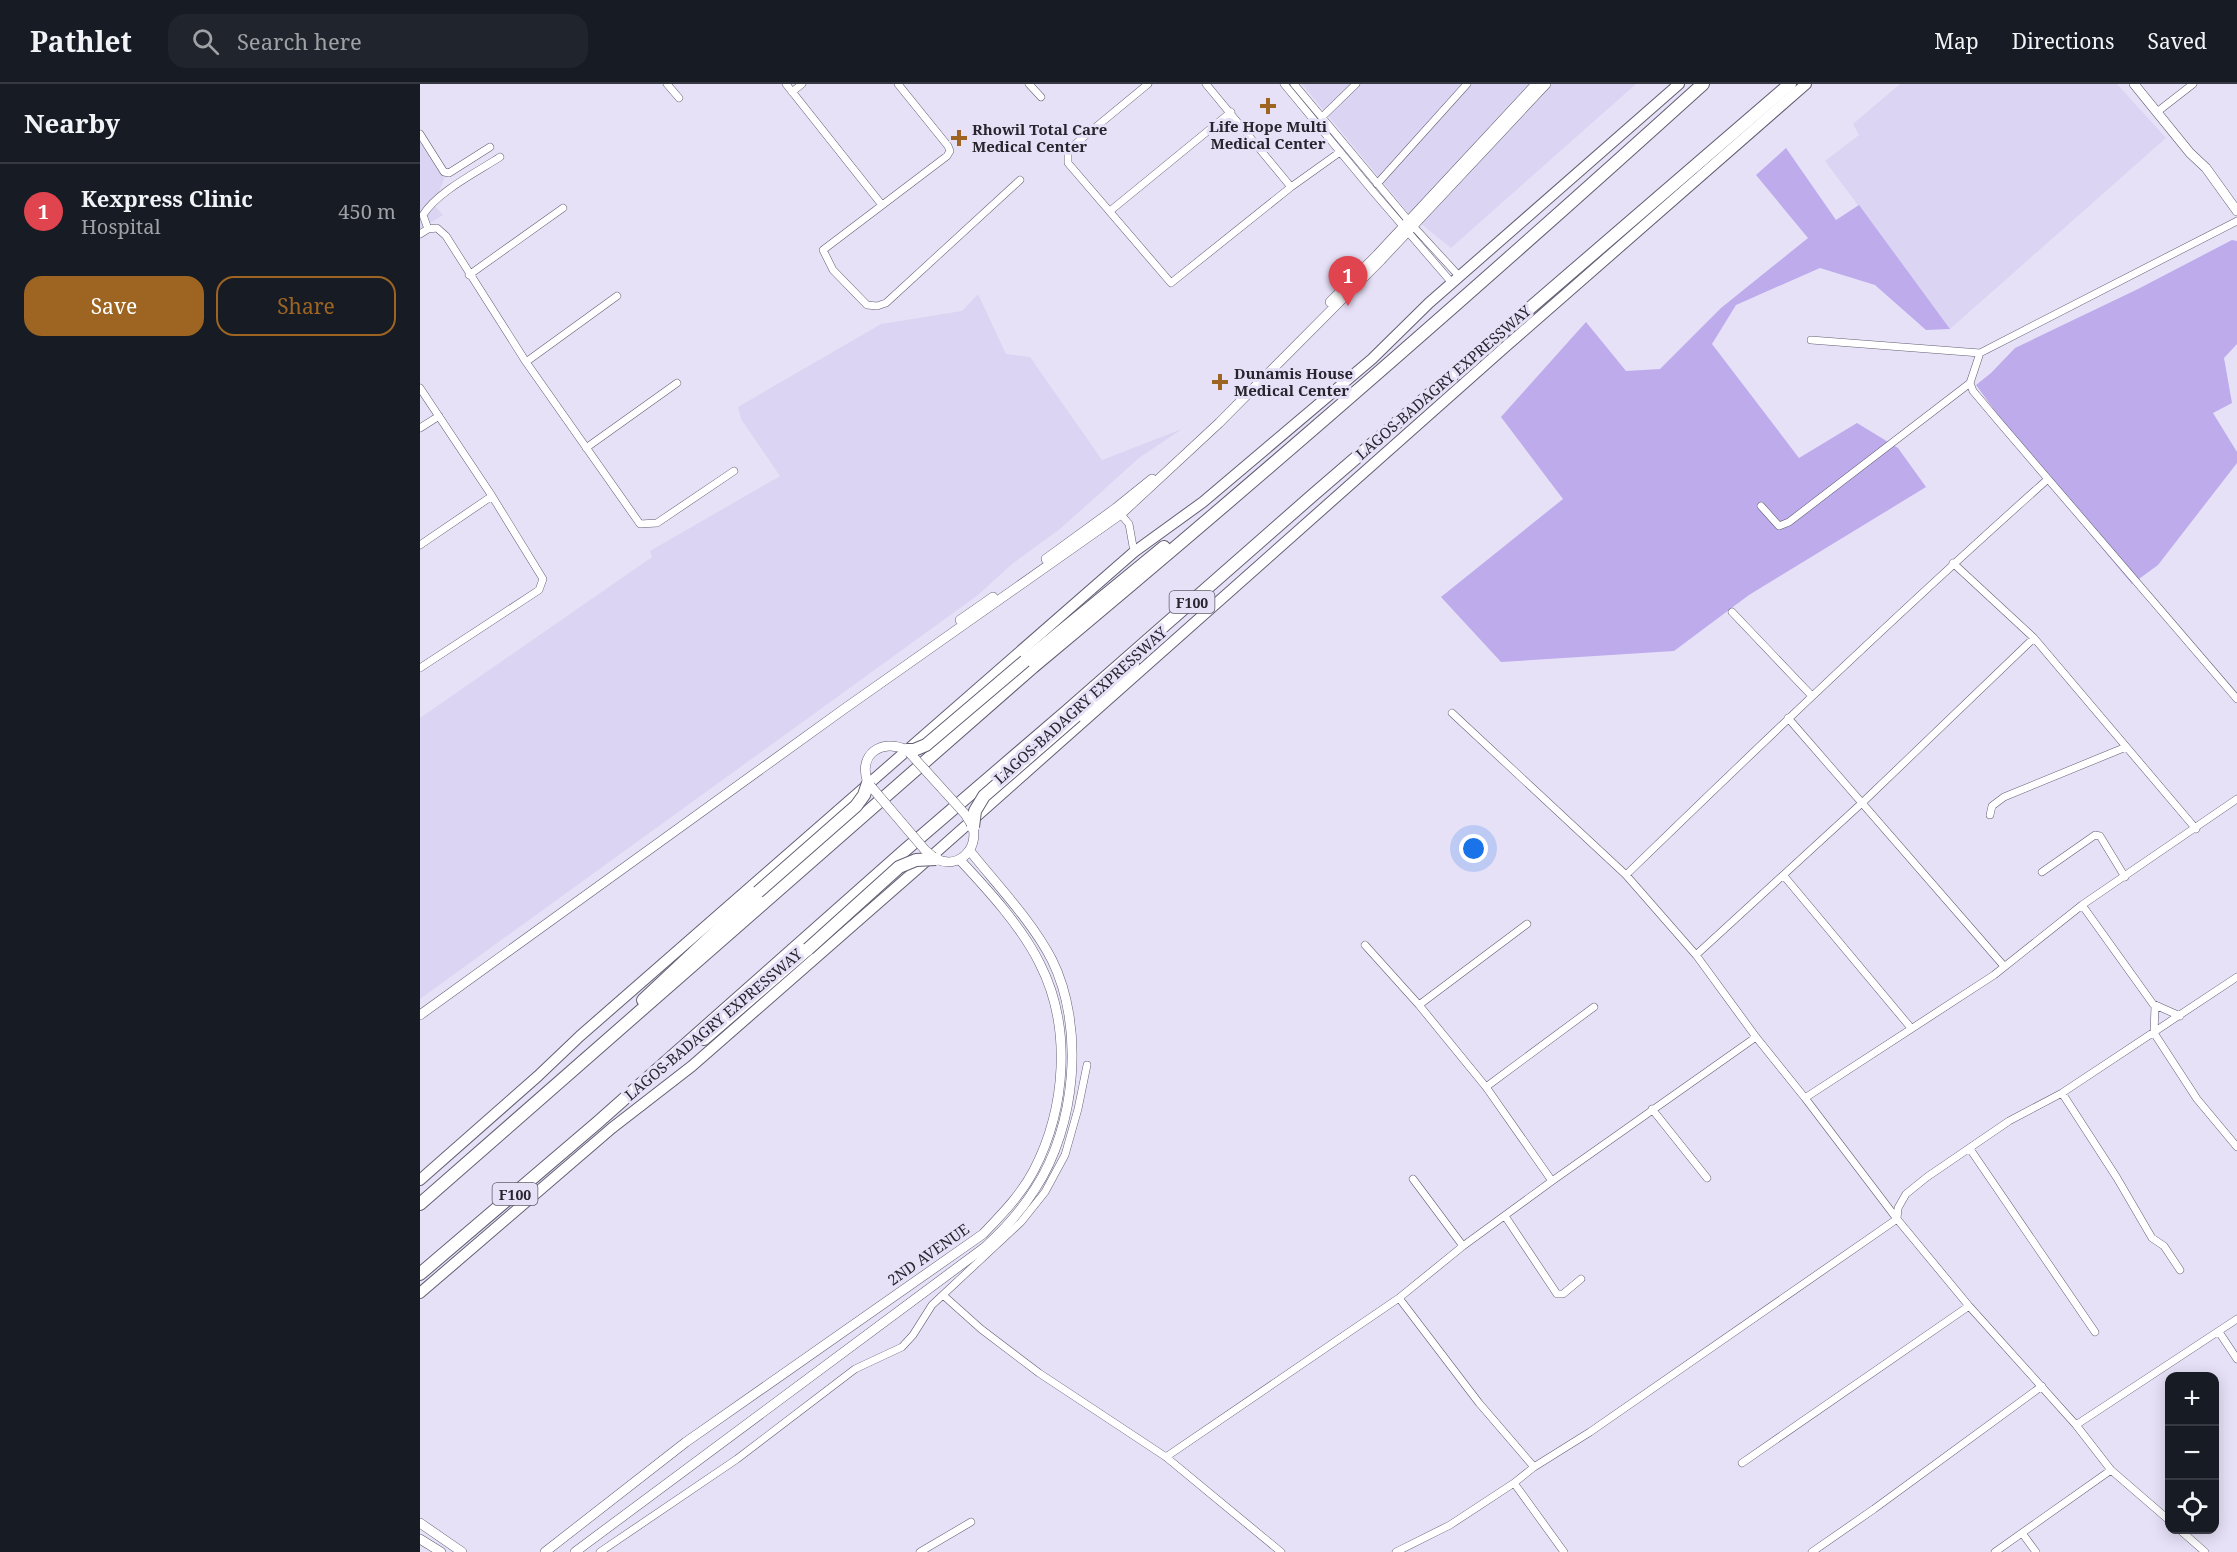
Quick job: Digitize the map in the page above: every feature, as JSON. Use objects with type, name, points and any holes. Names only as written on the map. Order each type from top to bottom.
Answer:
[{"type":"highway","points":[[420,1204],[1033,667],[1265,469],[1555,216],[1703,84]]},
{"type":"highway","name":"LAGOS-BADAGRY EXPRESSWAY","points":[[420,1274],[597,1123],[904,851],[1313,495],[1790,84]]},
{"type":"highway","points":[[907,750],[926,745],[1130,573],[1265,469]]},
{"type":"highway","points":[[973,827],[975,811],[984,795],[1178,624],[1313,495]]},
{"type":"highway","points":[[572,1071],[648,994],[758,892],[851,812],[861,801],[868,783]]},
{"type":"highway","points":[[597,1123],[677,1061],[808,949],[899,867],[916,860],[936,859]]},
{"type":"main road","points":[[1408,226],[1536,84]]},
{"type":"main road","points":[[420,1015],[1119,512],[1220,423],[1546,84]]},
{"type":"main road","points":[[420,1179],[538,1076],[580,1036],[1134,552],[1203,502],[1363,366],[1406,323],[1679,84]]},
{"type":"main road","name":"LAGOS-BADAGRY EXPRESSWAY","points":[[420,1293],[605,1134],[692,1066],[1806,84]]},
{"type":"main road","points":[[2134,84],[2190,153],[2206,168],[2237,211]]},
{"type":"main road","points":[[420,1009],[841,705],[1119,512]]},
{"type":"main road","points":[[888,745],[907,750],[965,814],[973,827],[974,840],[970,850],[960,860],[949,863],[936,859],[918,842],[868,783],[865,768],[873,752],[888,745]]},
{"type":"main road","name":"2ND AVENUE","points":[[574,1552],[885,1323],[1002,1231],[1037,1187],[1064,1126],[1071,1075],[1072,1032],[1064,994],[1052,961],[1036,934],[970,850]]},
{"type":"main road","name":"2ND AVENUE","points":[[545,1552],[686,1442],[983,1233],[1020,1192],[1035,1170],[1058,1100],[1062,1069],[1059,1028],[1052,994],[1041,965],[1026,939],[960,860]]},
{"type":"main road","points":[[420,1523],[462,1552]]},
{"type":"main road","points":[[420,1539],[441,1552]]},
{"type":"street","points":[[667,84],[679,98]]},
{"type":"street","points":[[786,84],[882,205]]},
{"type":"street","points":[[792,92],[802,84]]},
{"type":"street","points":[[898,84],[950,151],[947,156],[824,250],[833,270],[867,305],[877,306],[885,303],[1020,180]]},
{"type":"street","points":[[1029,84],[1041,97]]},
{"type":"street","points":[[1148,84],[1068,150],[1068,163],[1171,283],[1291,187],[1340,152]]},
{"type":"street","points":[[1206,84],[1291,187]]},
{"type":"street","points":[[1284,84],[1340,152],[1455,280]]},
{"type":"street","points":[[1294,84],[1377,184],[1408,226]]},
{"type":"street","points":[[1322,117],[1356,84]]},
{"type":"street","points":[[1377,184],[1467,84]]},
{"type":"street","points":[[2157,112],[2193,84]]},
{"type":"street","points":[[1110,211],[1231,112]]},
{"type":"street","points":[[420,134],[444,172],[449,173],[490,147]]},
{"type":"street","points":[[428,229],[423,215],[428,207],[439,197],[500,157]]},
{"type":"street","points":[[469,275],[563,208]]},
{"type":"street","points":[[1812,340],[1980,353],[2237,221]]},
{"type":"street","points":[[420,234],[428,229],[441,230],[526,362],[640,524],[657,523],[734,471]]},
{"type":"street","points":[[526,362],[617,296]]},
{"type":"street","points":[[1761,506],[1779,526],[1789,522],[1970,383],[1980,353]]},
{"type":"street","points":[[586,448],[677,383]]},
{"type":"street","points":[[1970,383],[1973,391],[2237,699]]},
{"type":"street","points":[[420,388],[492,496],[543,579],[539,590],[420,668]]},
{"type":"street","points":[[420,428],[440,416]]},
{"type":"street","points":[[1626,875],[1811,695],[2048,478]]},
{"type":"street","points":[[420,545],[492,496]]},
{"type":"street","points":[[1119,512],[1129,524],[1134,552]]},
{"type":"street","points":[[1953,563],[2034,638],[2196,829]]},
{"type":"street","points":[[1732,612],[1811,695]]},
{"type":"street","points":[[1695,956],[1863,802],[2034,638]]},
{"type":"street","points":[[1452,713],[1626,875],[1695,956],[1897,1219],[1969,1306],[2076,1425],[2111,1470],[2165,1517]]},
{"type":"street","points":[[1788,718],[2003,965]]},
{"type":"street","points":[[1990,816],[1992,806],[2004,796],[2126,747]]},
{"type":"street","points":[[1806,1098],[1994,975],[2003,965],[2082,905],[2237,799]]},
{"type":"street","points":[[2042,872],[2095,835],[2100,836],[2125,877]]},
{"type":"street","points":[[1784,876],[1911,1028]]},
{"type":"street","points":[[2082,905],[2156,1006],[2181,1016]]},
{"type":"street","points":[[1419,1005],[1527,924]]},
{"type":"street","points":[[1365,945],[1419,1005],[1486,1087],[1552,1181]]},
{"type":"street","points":[[1897,1219],[1898,1208],[1905,1194],[1927,1177],[2009,1121],[2062,1093],[2237,977]]},
{"type":"street","points":[[2156,1006],[2154,1033],[2197,1099],[2237,1147]]},
{"type":"street","points":[[1486,1087],[1594,1007]]},
{"type":"street","points":[[1166,1457],[1399,1298],[1463,1246],[1756,1037]]},
{"type":"street","points":[[600,1552],[737,1459],[855,1369],[902,1347],[913,1335],[932,1305],[1021,1222],[1045,1192],[1065,1155],[1087,1065]]},
{"type":"street","points":[[2062,1093],[2117,1178],[2152,1238],[2164,1246],[2180,1270]]},
{"type":"street","points":[[1652,1109],[1707,1178]]},
{"type":"street","points":[[1970,1149],[2095,1332]]},
{"type":"street","points":[[1413,1179],[1463,1246]]},
{"type":"street","points":[[1505,1216],[1557,1294],[1563,1294],[1581,1279]]},
{"type":"street","points":[[1396,1552],[1450,1525],[1514,1483],[1534,1467],[1590,1432],[1897,1219]]},
{"type":"street","points":[[943,1295],[981,1329],[1040,1373],[1166,1457],[1281,1552]]},
{"type":"street","points":[[1399,1298],[1479,1402],[1534,1467]]},
{"type":"street","points":[[1742,1463],[1969,1306]]},
{"type":"street","points":[[2076,1425],[2237,1319]]},
{"type":"street","points":[[2219,1332],[2237,1359]]},
{"type":"street","points":[[1812,1552],[2042,1386]]},
{"type":"street","points":[[1995,1552],[2111,1470]]},
{"type":"street","points":[[1514,1483],[1564,1552]]},
{"type":"street","points":[[920,1552],[971,1522]]},
{"type":"street","points":[[2022,1533],[2037,1552]]},
{"type":"street","points":[[2185,1534],[2205,1552]]},
{"type":"shaded area","points":[[1302,84],[1636,84],[1451,248],[1410,215]]},
{"type":"shaded area","points":[[1900,84],[2117,84],[2166,138],[1950,329],[1825,161],[1859,135],[1853,124]]},
{"type":"shaded area","points":[[420,131],[446,174],[434,205],[443,215],[420,229]]},
{"type":"shaded area","points":[[1786,148],[1836,220],[1859,205],[1950,329],[1926,330],[1875,285],[1820,268],[1736,305],[1712,344],[1799,458],[1857,423],[1898,448],[1926,487],[1749,595],[1674,651],[1501,662],[1441,597],[1563,499],[1501,417],[1586,322],[1626,371],[1660,369],[1721,308],[1808,238],[1756,175]]},
{"type":"shaded area","points":[[2232,240],[2237,241],[2237,344],[2224,358],[2232,403],[2213,413],[2237,452],[2237,463],[2158,565],[2132,584],[2049,485],[1976,385],[2015,348],[2138,289]]},
{"type":"shaded area","points":[[978,294],[1006,354],[1030,357],[1102,460],[1182,429],[1139,458],[1060,529],[1012,564],[978,595],[420,999],[420,718],[652,557],[650,551],[780,476],[741,419],[738,407],[881,324],[962,311]]},
{"type":"place","name":"Life Hope Multi Medical Center","points":[[1268,106]]},
{"type":"place","name":"Rhowil Total Care Medical Center","points":[[959,138]]},
{"type":"place","name":"Kexpress Clinic","points":[[1348,306]]},
{"type":"place","name":"Dunamis House Medical Center","points":[[1220,382]]}]
